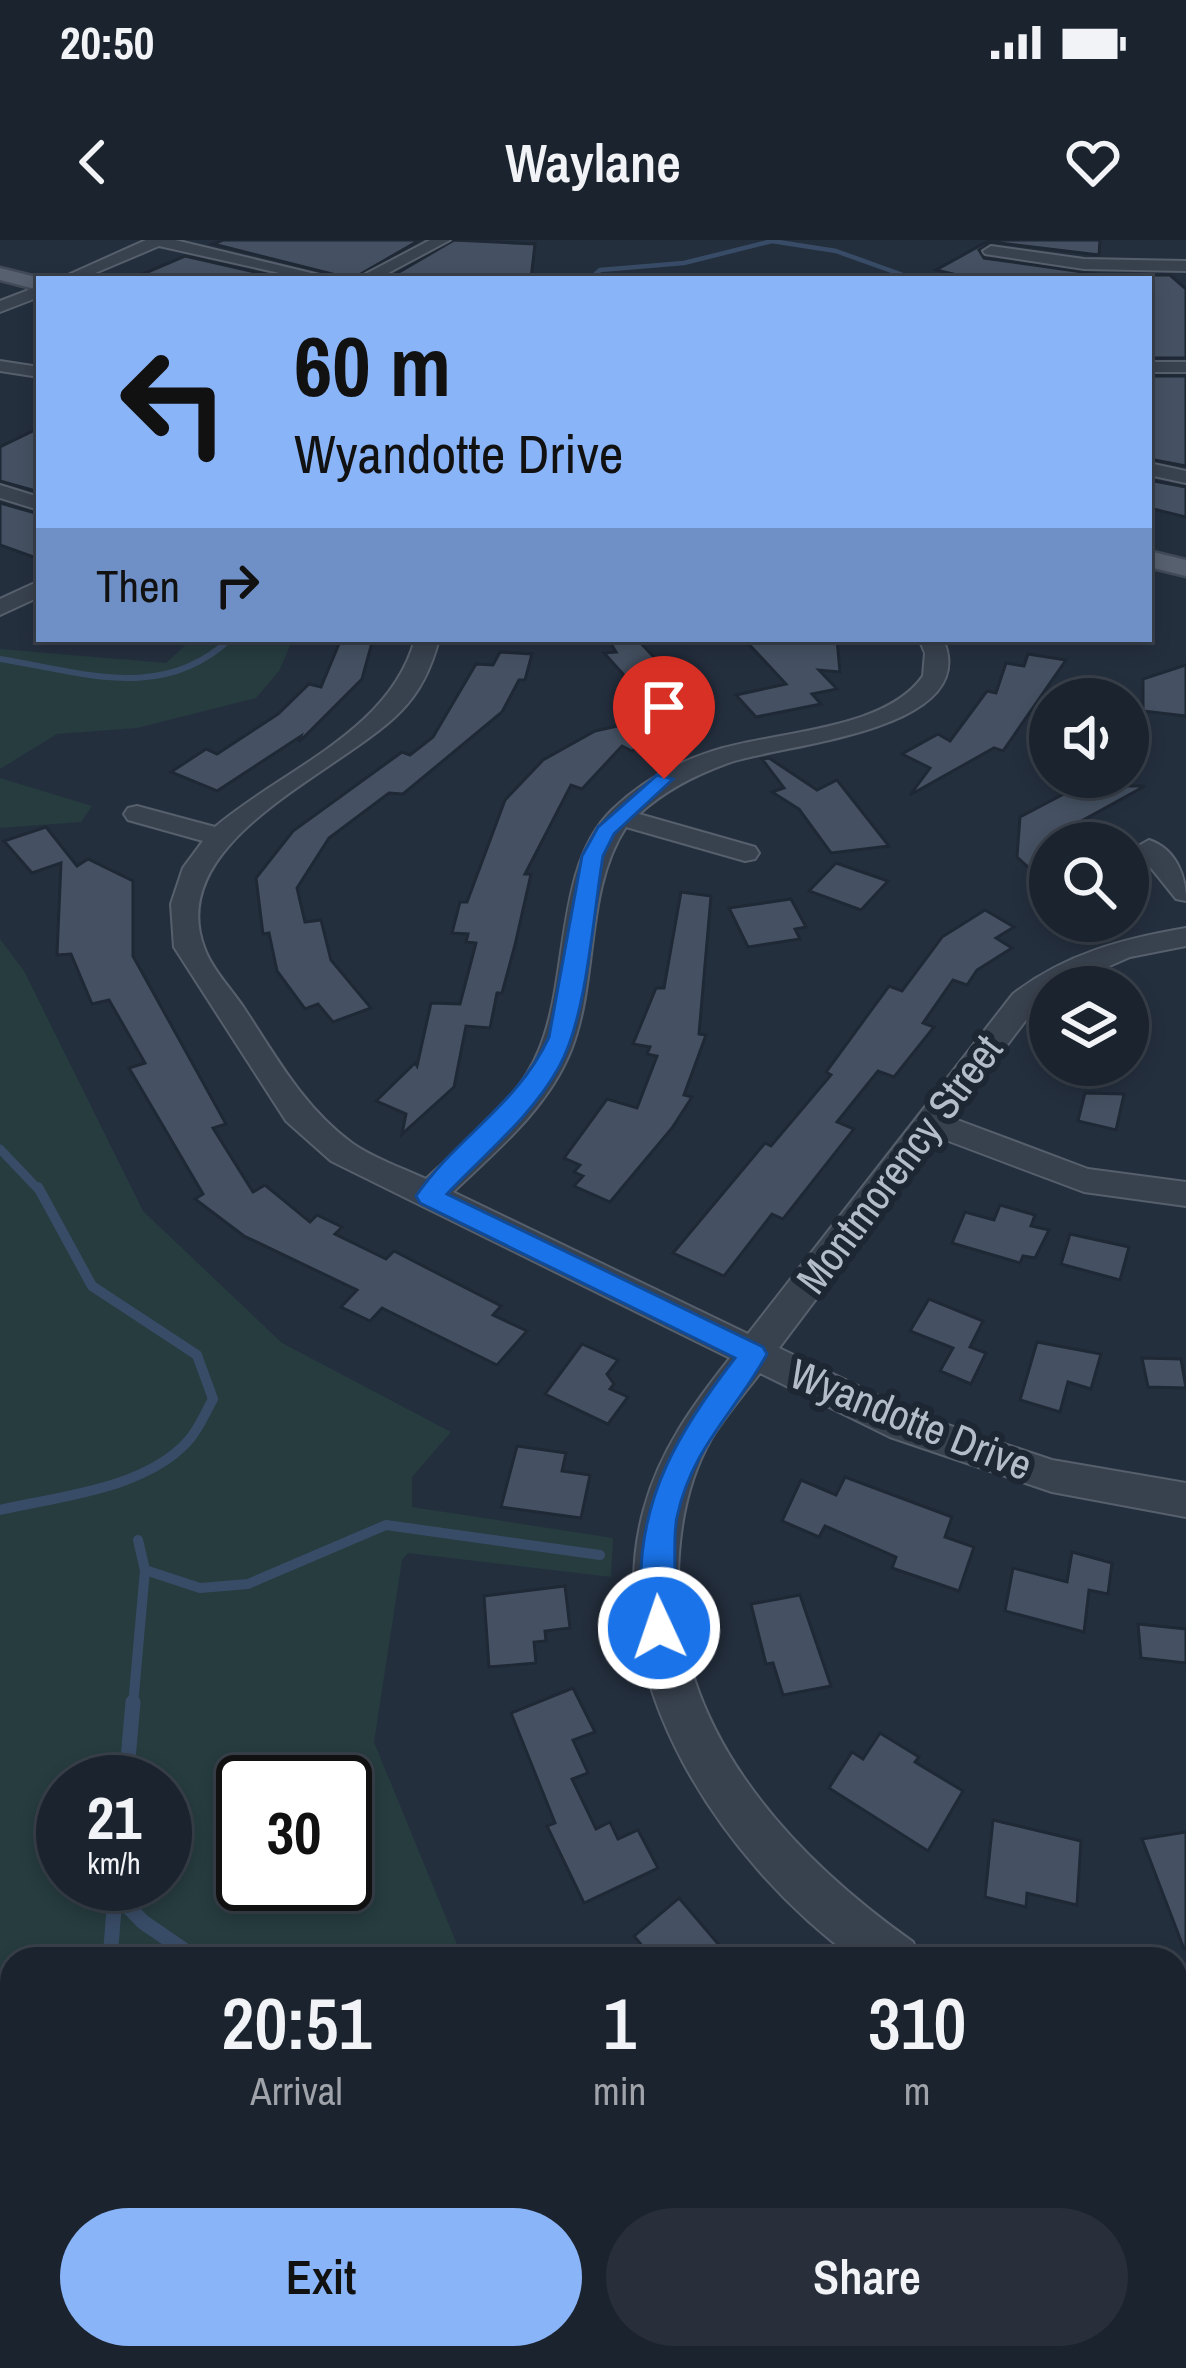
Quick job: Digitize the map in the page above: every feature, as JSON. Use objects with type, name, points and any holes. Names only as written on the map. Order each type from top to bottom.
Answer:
[{"type":"main road","points":[[0,274],[36,286]]},
{"type":"main road","points":[[1152,560],[1186,568]]},
{"type":"street","points":[[74,276],[156,240],[315,276]]},
{"type":"street","points":[[370,276],[442,240]]},
{"type":"street","points":[[991,251],[1084,265],[1184,258]]},
{"type":"street","points":[[0,307],[36,289]]},
{"type":"street","points":[[0,367],[36,373]]},
{"type":"street","points":[[1152,367],[1186,367]]},
{"type":"street","points":[[1152,470],[1186,477]]},
{"type":"street","points":[[0,491],[36,503]]},
{"type":"street","points":[[0,608],[36,590]]},
{"type":"street","name":"Wyandotte Drive","points":[[427,642],[410,684],[382,717],[220,837],[201,858],[184,902],[184,927],[198,964],[297,1113],[344,1153],[904,1426],[983,1455],[1123,1491],[1186,1500]]},
{"type":"street","points":[[429,1196],[527,1096],[548,1066],[561,1037],[593,856],[620,817],[646,791],[683,770],[888,717],[915,702],[939,668],[932,642]]},
{"type":"street","points":[[136,814],[220,837]]},
{"type":"street","points":[[620,817],[745,853]]},
{"type":"street","points":[[1149,848],[1186,893]]},
{"type":"street","name":"Montmorency Street","points":[[881,1947],[820,1900],[770,1851],[720,1784],[687,1718],[659,1628],[656,1566],[661,1520],[674,1476],[698,1427],[1024,1000],[1051,977],[1118,950],[1186,937]]},
{"type":"street","points":[[931,1122],[1084,1180],[1186,1194]]},
{"type":"green space","points":[[189,642],[292,642],[279,671],[256,698],[137,728],[57,734],[0,769],[0,649],[166,663]]},
{"type":"green space","points":[[0,778],[92,806],[81,822],[0,828]]},
{"type":"green space","points":[[0,939],[24,971],[143,1211],[282,1343],[451,1432],[412,1477],[412,1507],[613,1538],[611,1577],[408,1553],[402,1560],[374,1742],[458,1947],[0,1947]]},
{"type":"building","points":[[223,240],[420,240],[357,276],[340,276],[213,244]]},
{"type":"building","points":[[454,240],[535,244],[531,276],[392,276]]},
{"type":"building","points":[[990,240],[1100,240],[1099,255],[992,242],[979,250],[984,258],[1097,276],[961,276],[936,270]]},
{"type":"building","points":[[185,256],[272,276],[138,276]]},
{"type":"building","points":[[1170,275],[1186,289],[1186,358],[1152,358],[1149,276]]},
{"type":"building","points":[[1152,376],[1186,376],[1186,466],[1152,460]]},
{"type":"building","points":[[36,429],[36,491],[0,481],[0,447]]},
{"type":"building","points":[[1152,481],[1186,487],[1186,517],[1152,509]]},
{"type":"building","points":[[0,503],[36,513],[36,558],[0,545]]},
{"type":"building","points":[[340,642],[372,642],[362,679],[299,742],[301,736],[217,791],[171,772],[206,749],[217,754],[278,714],[309,684],[321,687]]},
{"type":"building","points":[[610,642],[640,642],[709,716],[687,721],[632,751],[622,746],[582,789],[571,785],[525,874],[531,874],[490,1028],[466,1026],[454,1087],[402,1134],[406,1114],[376,1101],[415,1063],[417,1066],[431,1003],[460,1004],[476,943],[466,942],[468,934],[452,933],[460,902],[467,902],[505,800],[543,760],[595,731],[661,716],[604,653],[616,652]]},
{"type":"building","points":[[747,642],[837,642],[840,672],[819,670],[837,689],[812,694],[821,704],[756,717],[736,695],[786,684]]},
{"type":"building","points":[[500,652],[532,654],[525,680],[519,680],[502,712],[403,794],[389,793],[329,838],[297,888],[305,922],[321,920],[331,960],[371,1008],[333,1022],[318,1004],[305,1009],[277,971],[269,933],[263,934],[256,878],[293,831],[402,752],[410,755],[433,737],[476,664],[493,665]]},
{"type":"building","points":[[1028,654],[1066,660],[1054,678],[1029,678],[1029,713],[1003,751],[994,748],[910,795],[930,768],[902,754],[938,734],[950,741],[987,691],[996,693],[1006,663],[1024,666]]},
{"type":"building","points":[[1186,665],[1186,716],[1149,712],[1146,678]]},
{"type":"building","points":[[769,758],[817,790],[837,780],[889,846],[831,853],[799,809],[772,792],[784,788],[762,759]]},
{"type":"building","points":[[1056,798],[1123,798],[1080,822],[1029,822],[1029,868],[1017,857],[1020,817]]},
{"type":"building","points":[[46,827],[77,866],[88,859],[133,881],[133,956],[226,1124],[213,1128],[253,1192],[265,1185],[310,1222],[317,1215],[342,1227],[335,1234],[386,1259],[394,1251],[501,1306],[493,1315],[527,1331],[497,1365],[382,1308],[370,1321],[341,1307],[357,1290],[244,1236],[195,1199],[203,1194],[129,1068],[145,1063],[109,1000],[92,1004],[71,954],[57,955],[61,863],[32,873],[4,841]]},
{"type":"building","points":[[836,863],[888,881],[861,910],[809,891]]},
{"type":"building","points":[[681,892],[711,896],[699,1034],[706,1035],[684,1095],[692,1097],[610,1202],[574,1186],[583,1176],[574,1172],[580,1165],[564,1158],[607,1099],[637,1108],[657,1056],[647,1054],[650,1047],[633,1044],[656,988],[664,988]]},
{"type":"building","points":[[791,899],[806,927],[795,929],[800,939],[748,947],[729,908]]},
{"type":"building","points":[[985,910],[1014,927],[996,938],[1012,948],[977,970],[967,985],[953,980],[923,1023],[934,1027],[894,1077],[878,1071],[837,1122],[854,1129],[783,1219],[772,1214],[724,1276],[673,1253],[765,1143],[771,1146],[831,1075],[826,1072],[889,986],[902,991],[942,937]]},
{"type":"building","points":[[1085,1093],[1124,1094],[1116,1130],[1078,1121]]},
{"type":"building","points":[[1000,1205],[1035,1215],[1031,1226],[1049,1230],[1035,1258],[1023,1256],[1020,1263],[952,1243],[965,1212],[994,1220]]},
{"type":"building","points":[[1070,1234],[1129,1247],[1120,1280],[1061,1264]]},
{"type":"building","points":[[929,1299],[983,1321],[970,1347],[986,1353],[971,1384],[940,1371],[953,1348],[910,1331]]},
{"type":"building","points":[[1037,1342],[1101,1354],[1091,1389],[1068,1382],[1060,1412],[1020,1400]]},
{"type":"building","points":[[582,1344],[618,1360],[607,1374],[614,1384],[610,1389],[628,1397],[608,1424],[545,1394]]},
{"type":"building","points":[[1142,1358],[1181,1359],[1186,1388],[1148,1387]]},
{"type":"building","points":[[517,1446],[566,1453],[562,1471],[590,1475],[581,1518],[501,1507]]},
{"type":"building","points":[[845,1477],[952,1517],[945,1537],[974,1547],[959,1591],[892,1568],[896,1557],[825,1526],[819,1537],[782,1521],[801,1480],[836,1495]]},
{"type":"building","points":[[1072,1552],[1112,1563],[1108,1594],[1089,1590],[1084,1632],[1005,1611],[1013,1568],[1067,1582]]},
{"type":"building","points":[[565,1586],[570,1628],[545,1631],[546,1641],[534,1642],[536,1663],[489,1667],[484,1596]]},
{"type":"building","points":[[800,1595],[831,1686],[783,1695],[773,1663],[766,1664],[751,1604]]},
{"type":"building","points":[[1138,1624],[1186,1629],[1186,1663],[1141,1658]]},
{"type":"building","points":[[573,1688],[595,1732],[573,1740],[588,1773],[572,1779],[596,1829],[610,1822],[618,1839],[638,1830],[658,1868],[584,1903],[547,1826],[555,1823],[511,1713]]},
{"type":"building","points":[[880,1733],[919,1757],[915,1762],[963,1791],[928,1851],[829,1788],[852,1752],[863,1759]]},
{"type":"building","points":[[993,1820],[1081,1841],[1077,1905],[1027,1893],[1026,1907],[985,1897]]},
{"type":"building","points":[[1186,1832],[1186,1947],[1183,1947],[1142,1839]]},
{"type":"building","points":[[679,1898],[721,1947],[643,1947],[634,1936]]},
{"type":"waterway","points":[[593,276],[600,270],[684,263],[772,241],[836,251],[906,276]]},
{"type":"waterway","points":[[0,659],[91,675],[149,677],[204,659],[226,642]]},
{"type":"waterway","points":[[0,1149],[39,1190]]},
{"type":"waterway","points":[[0,1510],[100,1488],[149,1470],[188,1441],[213,1399],[197,1355],[92,1286],[38,1187]]},
{"type":"waterway","points":[[145,1570],[200,1588],[248,1584],[386,1525],[600,1555]]},
{"type":"waterway","points":[[138,1540],[145,1570]]},
{"type":"waterway","points":[[133,1705],[145,1570]]},
{"type":"waterway","points":[[128,1755],[133,1702]]},
{"type":"waterway","points":[[111,1947],[114,1911]]},
{"type":"waterway","points":[[132,1911],[179,1947]]},
{"type":"route","points":[[659,1628],[656,1566],[661,1520],[674,1476],[698,1427],[753,1354],[429,1196],[527,1096],[548,1066],[561,1037],[593,856],[606,831],[664,779]]}]
